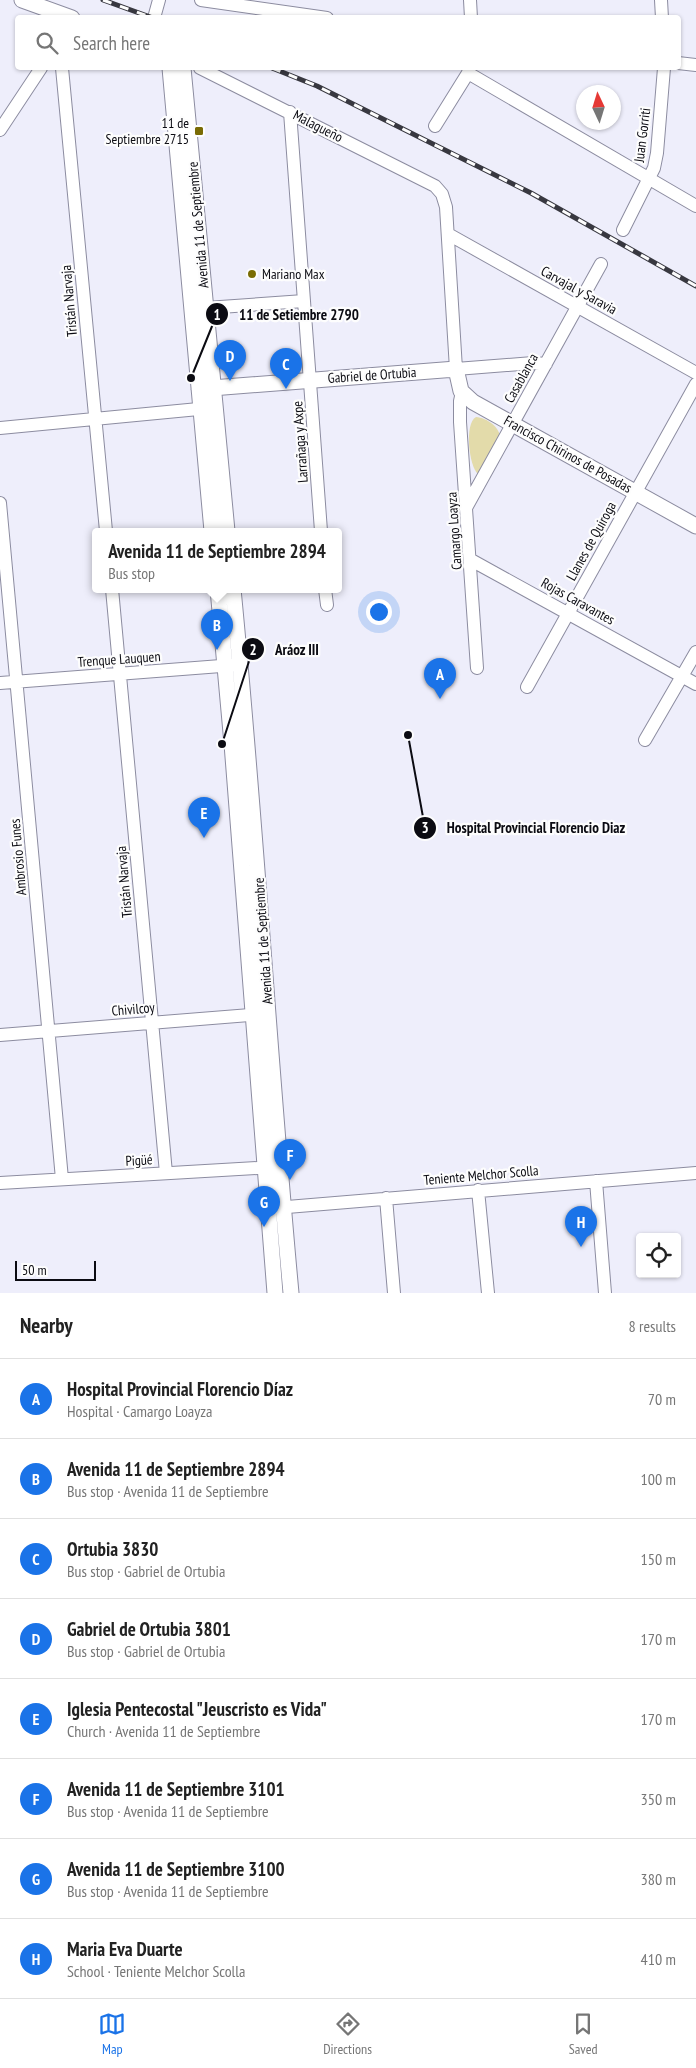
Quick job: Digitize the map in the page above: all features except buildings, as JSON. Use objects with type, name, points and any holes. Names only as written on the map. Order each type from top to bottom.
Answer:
[{"type":"main road","points":[[22,0],[64,15]]},
{"type":"main road","name":"Avenida 11 de Septiembre","points":[[170,70],[208,408],[227,528]]},
{"type":"main road","name":"Avenida 11 de Septiembre","points":[[183,70],[206,308],[206,389]]},
{"type":"main road","points":[[456,369],[458,383],[462,392]]},
{"type":"main road","name":"Gabriel de Ortubia","points":[[206,389],[456,369]]},
{"type":"main road","name":"Francisco Chirinos de Posadas","points":[[462,392],[473,402],[696,526]]},
{"type":"main road","name":"Avenida 11 de Septiembre","points":[[208,408],[212,528]]},
{"type":"main road","name":"Avenida 11 de Septiembre","points":[[218,593],[224,666],[260,1014],[279,1166],[275,1208],[275,1293]]},
{"type":"main road","name":"Avenida 11 de Septiembre","points":[[233,593],[249,748],[264,1168],[275,1208],[291,1293]]},
{"type":"street","points":[[155,15],[159,0]]},
{"type":"street","points":[[201,0],[306,15]]},
{"type":"street","points":[[470,0],[471,15]]},
{"type":"street","points":[[661,0],[662,15]]},
{"type":"street","points":[[681,63],[696,65]]},
{"type":"street","points":[[0,130],[40,70]]},
{"type":"street","name":"Tristán Narvaja","points":[[62,70],[106,528]]},
{"type":"street","name":"Malagueño","points":[[204,70],[435,186],[442,194],[445,202],[448,234]]},
{"type":"street","points":[[435,126],[469,70],[649,180],[696,206]]},
{"type":"street","name":"Juan Gorriti","points":[[623,230],[649,180],[657,153],[664,70]]},
{"type":"street","name":"Larrañaga y Axpe","points":[[290,112],[321,528]]},
{"type":"street","points":[[448,234],[456,369]]},
{"type":"street","name":"Carvajal y Saravia","points":[[448,234],[696,373]]},
{"type":"street","name":"Casablanca","points":[[467,506],[601,264]]},
{"type":"street","points":[[206,308],[304,301]]},
{"type":"street","name":"Gabriel de Ortubia","points":[[456,369],[533,363],[546,364]]},
{"type":"street","name":"Llanes de Quiroga","points":[[526,687],[696,384]]},
{"type":"street","name":"Camargo Loayza","points":[[462,392],[460,410],[477,668]]},
{"type":"street","points":[[0,428],[208,408]]},
{"type":"street","name":"Ambrosio Funes","points":[[0,504],[62,1179]]},
{"type":"street","name":"Rojas Caravantes","points":[[471,560],[696,684]]},
{"type":"street","name":"Tristán Narvaja","points":[[112,593],[166,1173]]},
{"type":"street","points":[[326,593],[327,605]]},
{"type":"street","points":[[645,740],[696,652]]},
{"type":"street","name":"Trenque Lauquen","points":[[0,683],[241,664]]},
{"type":"street","name":"Chivilcoy","points":[[0,1035],[260,1014]]},
{"type":"street","name":"Pigüé","points":[[0,1183],[279,1166]]},
{"type":"street","name":"Teniente Melchor Scolla","points":[[275,1208],[696,1172]]},
{"type":"street","points":[[596,1181],[604,1293]]},
{"type":"street","points":[[478,1190],[488,1293]]},
{"type":"street","points":[[386,1198],[394,1293]]},
{"type":"shaded area","points":[[476,417],[492,424],[498,430],[500,438],[478,474],[472,463],[469,445],[470,427]]},
{"type":"railway","points":[[103,0],[145,15]]},
{"type":"railway","points":[[277,70],[317,86],[531,193],[696,286]]},
{"type":"place","name":"11 de Septiembre 2715","points":[[199,131]]},
{"type":"place","name":"Mariano Max","points":[[252,274]]},
{"type":"place","name":"11 de Setiembre 2790","points":[[191,378]]},
{"type":"place","name":"Gabriel de Ortubia 3801","points":[[230,381]]},
{"type":"place","name":"Ortubia 3830","points":[[286,389]]},
{"type":"place","name":"Avenida 11 de Septiembre 2894","points":[[217,650]]},
{"type":"place","name":"Hospital Provincial Florencio Díaz","points":[[440,699]]},
{"type":"place","name":"Hospital Provincial Florencio Diaz","points":[[408,735]]},
{"type":"place","name":"Aráoz III","points":[[222,744]]},
{"type":"place","name":"Iglesia Pentecostal \"Jeuscristo es Vida\"","points":[[204,838]]},
{"type":"place","name":"Avenida 11 de Septiembre 3101","points":[[290,1180]]},
{"type":"place","name":"Avenida 11 de Septiembre 3100","points":[[264,1227]]},
{"type":"place","name":"Maria Eva Duarte","points":[[581,1247]]}]
